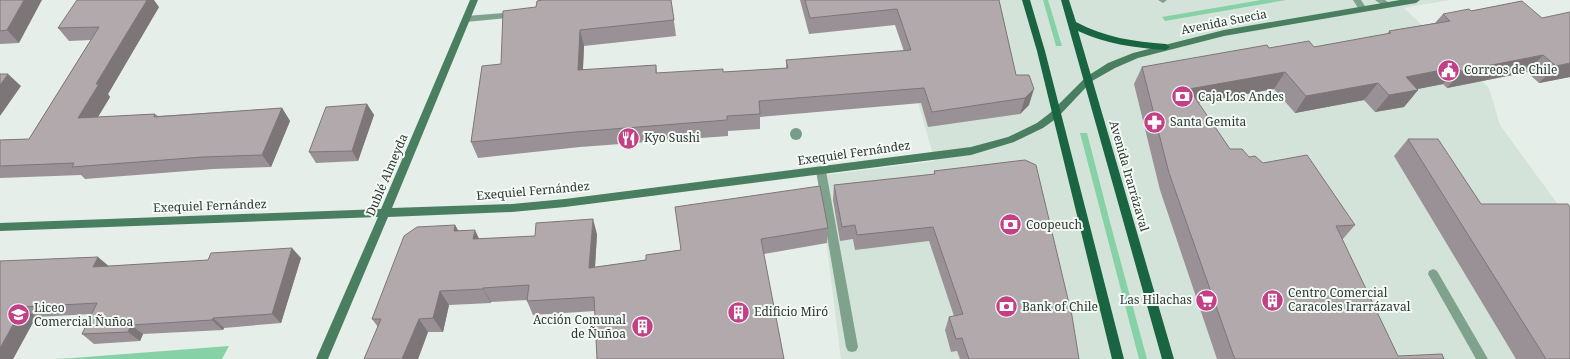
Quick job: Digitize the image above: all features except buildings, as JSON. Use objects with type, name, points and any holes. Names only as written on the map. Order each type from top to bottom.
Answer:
[{"type":"main road","points":[[1026,0],[1056,112],[1118,359]]},
{"type":"main road","name":"Avenida Irarrázaval","points":[[1065,0],[1168,359]]},
{"type":"main road","points":[[1072,24],[1090,33],[1114,41],[1166,47]]},
{"type":"street","name":"Dublé Almeyda","points":[[322,359],[474,0]]},
{"type":"street","name":"Avenida Suecia","points":[[1056,112],[1089,80],[1122,60],[1166,47],[1224,33],[1416,0]]},
{"type":"street","name":"Exequiel Fernández","points":[[0,227],[385,212],[463,211],[565,203],[971,151],[1001,143],[1033,130],[1047,121],[1056,112]]},
{"type":"lane","points":[[1358,0],[1363,9]]},
{"type":"lane","points":[[1379,0],[1388,5]]},
{"type":"lane","points":[[466,19],[525,14]]},
{"type":"lane","points":[[821,171],[852,348]]},
{"type":"lane","points":[[1433,274],[1482,359]]},
{"type":"shaded area","points":[[888,0],[1450,0],[1404,8],[1489,88],[1500,125],[1570,221],[1570,359],[841,359],[818,176],[935,161]]},
{"type":"green space","points":[[1043,0],[1048,0],[1062,46],[1056,46]]},
{"type":"green space","points":[[1261,0],[1286,0],[1165,21],[1162,17]]},
{"type":"green space","points":[[1080,133],[1087,133],[1147,359],[1139,359]]},
{"type":"green space","points":[[229,346],[222,359],[54,359],[73,358]]},
{"type":"place","name":"Correos de Chile","points":[[1449,70]]},
{"type":"place","name":"Caja Los Andes","points":[[1183,97]]},
{"type":"place","name":"Santa Gemita","points":[[1155,122]]},
{"type":"place","name":"Kyo Sushi","points":[[629,138]]},
{"type":"place","name":"Coopeuch","points":[[1011,225]]},
{"type":"place","name":"Las Hilachas","points":[[1207,300]]},
{"type":"place","name":"Centro Comercial Caracoles Irarrázaval","points":[[1273,300]]},
{"type":"place","name":"Bank of Chile","points":[[1006,307]]},
{"type":"place","name":"Edificio Miró","points":[[739,312]]},
{"type":"place","name":"Liceo Comercial Ñuñoa","points":[[18,315]]},
{"type":"place","name":"Acción Comunal de Ñuñoa","points":[[642,327]]}]
